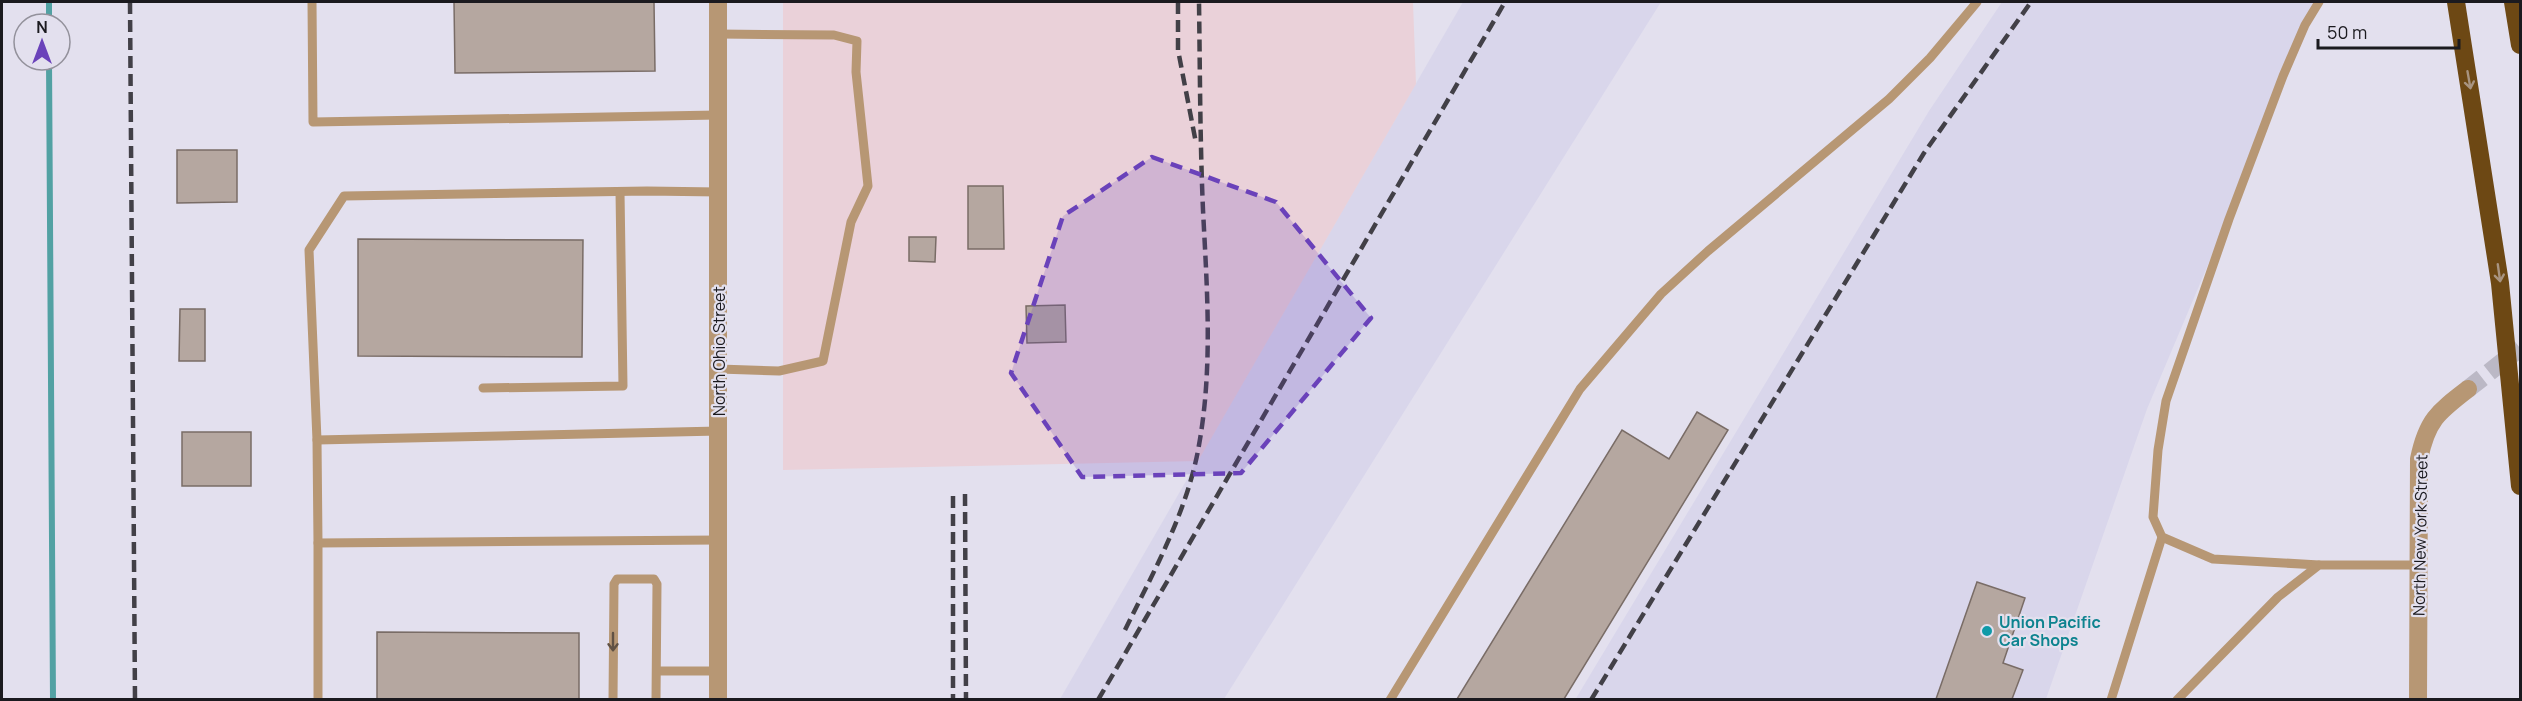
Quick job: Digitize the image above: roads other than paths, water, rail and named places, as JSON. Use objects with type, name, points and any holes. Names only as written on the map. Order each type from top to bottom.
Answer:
[{"type":"highway","points":[[2456,2],[2500,283],[2520,486]]},
{"type":"highway","points":[[2513,2],[2520,45]]},
{"type":"street","name":"North Ohio Street","points":[[718,2],[718,699]]},
{"type":"street","name":"North New York Street","points":[[2418,699],[2419,459],[2424,435],[2438,412],[2468,388]]},
{"type":"lane","points":[[312,2],[313,122],[718,115]]},
{"type":"lane","points":[[1968,2],[1968,12]]},
{"type":"lane","points":[[1390,699],[1580,389],[1661,294],[1707,251],[1889,99],[1930,58],[1977,2]]},
{"type":"lane","points":[[2111,699],[2162,537],[2153,517],[2158,450],[2166,401],[2229,219],[2283,76],[2305,25],[2319,2]]},
{"type":"lane","points":[[718,34],[834,35],[857,41],[856,72],[868,186],[851,222],[823,361],[779,371],[719,369]]},
{"type":"lane","points":[[483,388],[623,386],[621,192]]},
{"type":"lane","points":[[318,699],[317,440],[309,250],[344,196],[718,192]]},
{"type":"lane","points":[[317,440],[719,431]]},
{"type":"lane","points":[[2162,537],[2213,559],[2319,565],[2419,565]]},
{"type":"lane","points":[[318,543],[719,540]]},
{"type":"lane","points":[[2177,699],[2278,597],[2319,565]]},
{"type":"lane","points":[[613,699],[614,584],[617,579],[654,579],[657,584],[656,699]]},
{"type":"lane","points":[[657,670],[718,670]]},
{"type":"waterway","points":[[49,2],[49,12]]},
{"type":"waterway","points":[[49,72],[53,700]]},
{"type":"tunnel","points":[[2468,389],[2520,348]]},
{"type":"railway","points":[[130,2],[135,700]]},
{"type":"railway","points":[[1178,2],[1178,50],[1196,143]]},
{"type":"railway","points":[[1125,630],[1158,563],[1187,493],[1199,445],[1203,416],[1208,328],[1201,158],[1199,2]]},
{"type":"railway","points":[[1098,700],[1505,2]]},
{"type":"railway","points":[[1591,700],[1924,153],[2031,2]]},
{"type":"railway","points":[[965,494],[966,700]]},
{"type":"railway","points":[[953,496],[953,700]]},
{"type":"place","name":"Union Pacific Car Shops","points":[[1987,631]]}]
